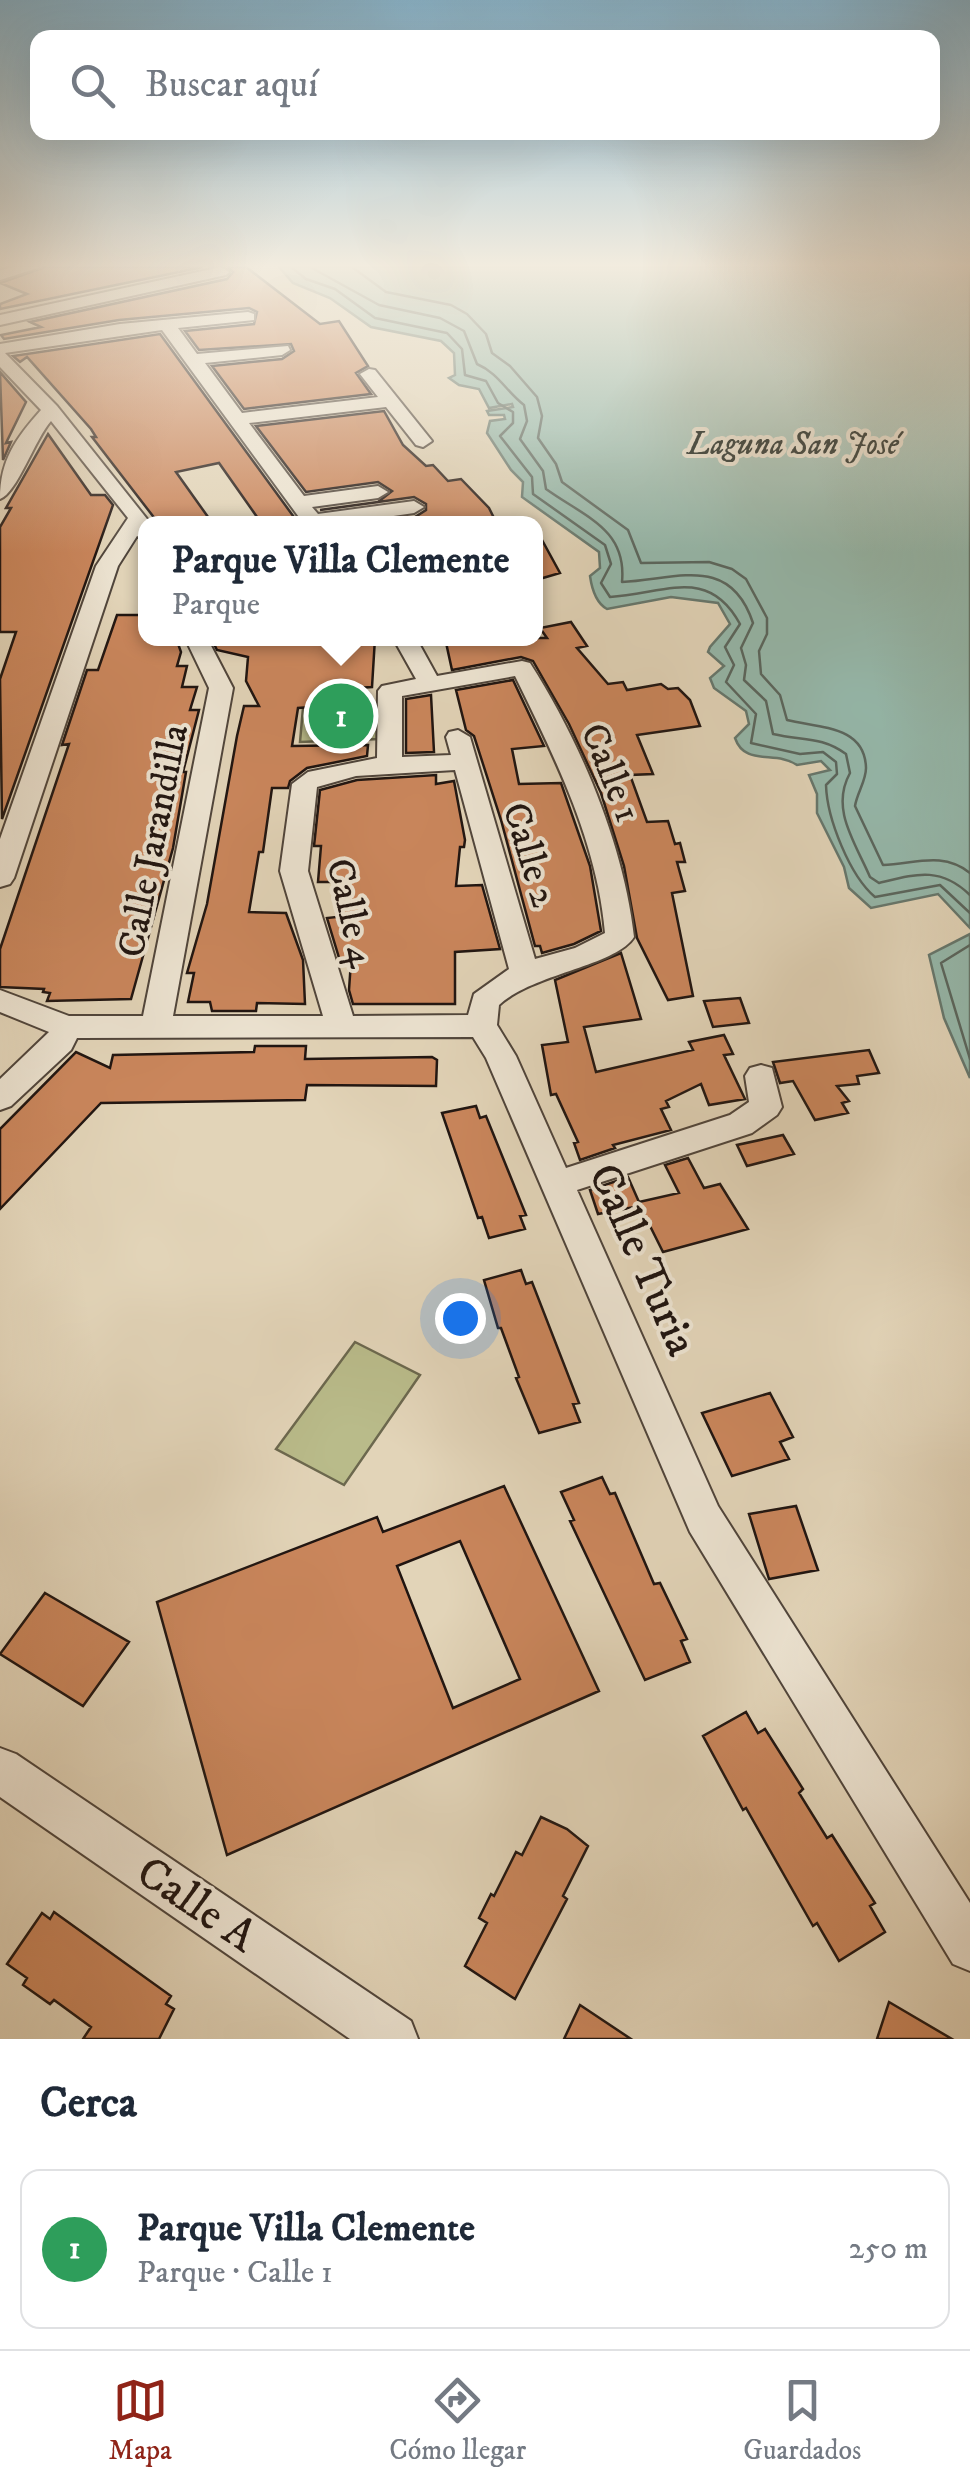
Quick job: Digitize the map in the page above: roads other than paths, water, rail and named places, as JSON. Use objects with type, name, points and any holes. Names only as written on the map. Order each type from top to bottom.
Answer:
[{"type":"street","points":[[196,362],[310,516]]},
{"type":"street","points":[[3,364],[50,410],[138,522]]},
{"type":"street","points":[[369,374],[423,441]]},
{"type":"street","points":[[236,419],[388,401]]},
{"type":"street","points":[[0,493],[28,436],[50,410]]},
{"type":"street","points":[[254,440],[294,432]]},
{"type":"street","points":[[299,502],[378,492]]},
{"type":"street","points":[[354,516],[414,507]]},
{"type":"street","points":[[0,878],[108,566],[138,532]]},
{"type":"street","name":"Calle Jarandilla","points":[[156,1026],[222,688],[200,646]]},
{"type":"street","points":[[409,646],[429,682]]},
{"type":"street","name":"Calle 1","points":[[389,764],[390,691],[522,668],[571,766],[619,901],[620,938],[598,953],[524,970],[484,1001],[482,1026]]},
{"type":"street","name":"Calle 2","points":[[389,764],[460,750],[524,970]]},
{"type":"street","name":"Calle 4","points":[[341,1026],[294,871],[305,784],[321,775],[389,764]]},
{"type":"street","points":[[0,1000],[66,1028],[482,1026]]},
{"type":"street","name":"Calle Turia","points":[[482,1026],[501,1056],[704,1520],[970,1947]]},
{"type":"street","points":[[0,1098],[60,1042],[66,1028]]},
{"type":"street","points":[[556,1184],[740,1124],[766,1107],[761,1076]]},
{"type":"street","name":"Calle A","points":[[0,1770],[393,2039]]},
{"type":"water","name":"Laguna San José","points":[[454,362],[970,362],[970,928],[938,894],[871,908],[849,888],[844,867],[817,813],[817,794],[809,775],[830,770],[821,761],[797,765],[753,755],[740,747],[735,738],[749,724],[746,711],[714,688],[710,678],[724,666],[708,652],[730,624],[718,603],[671,597],[607,609],[600,603],[590,576],[600,568],[599,552],[522,497],[523,482],[487,433],[490,421],[505,419],[504,415],[489,415],[487,411],[513,407],[512,404],[489,408],[479,389],[459,385],[449,378],[455,375]]},
{"type":"water","points":[[970,934],[970,1078],[944,1018],[929,955]]},
{"type":"place","name":"Parque Villa Clemente","points":[[341,716]]}]
